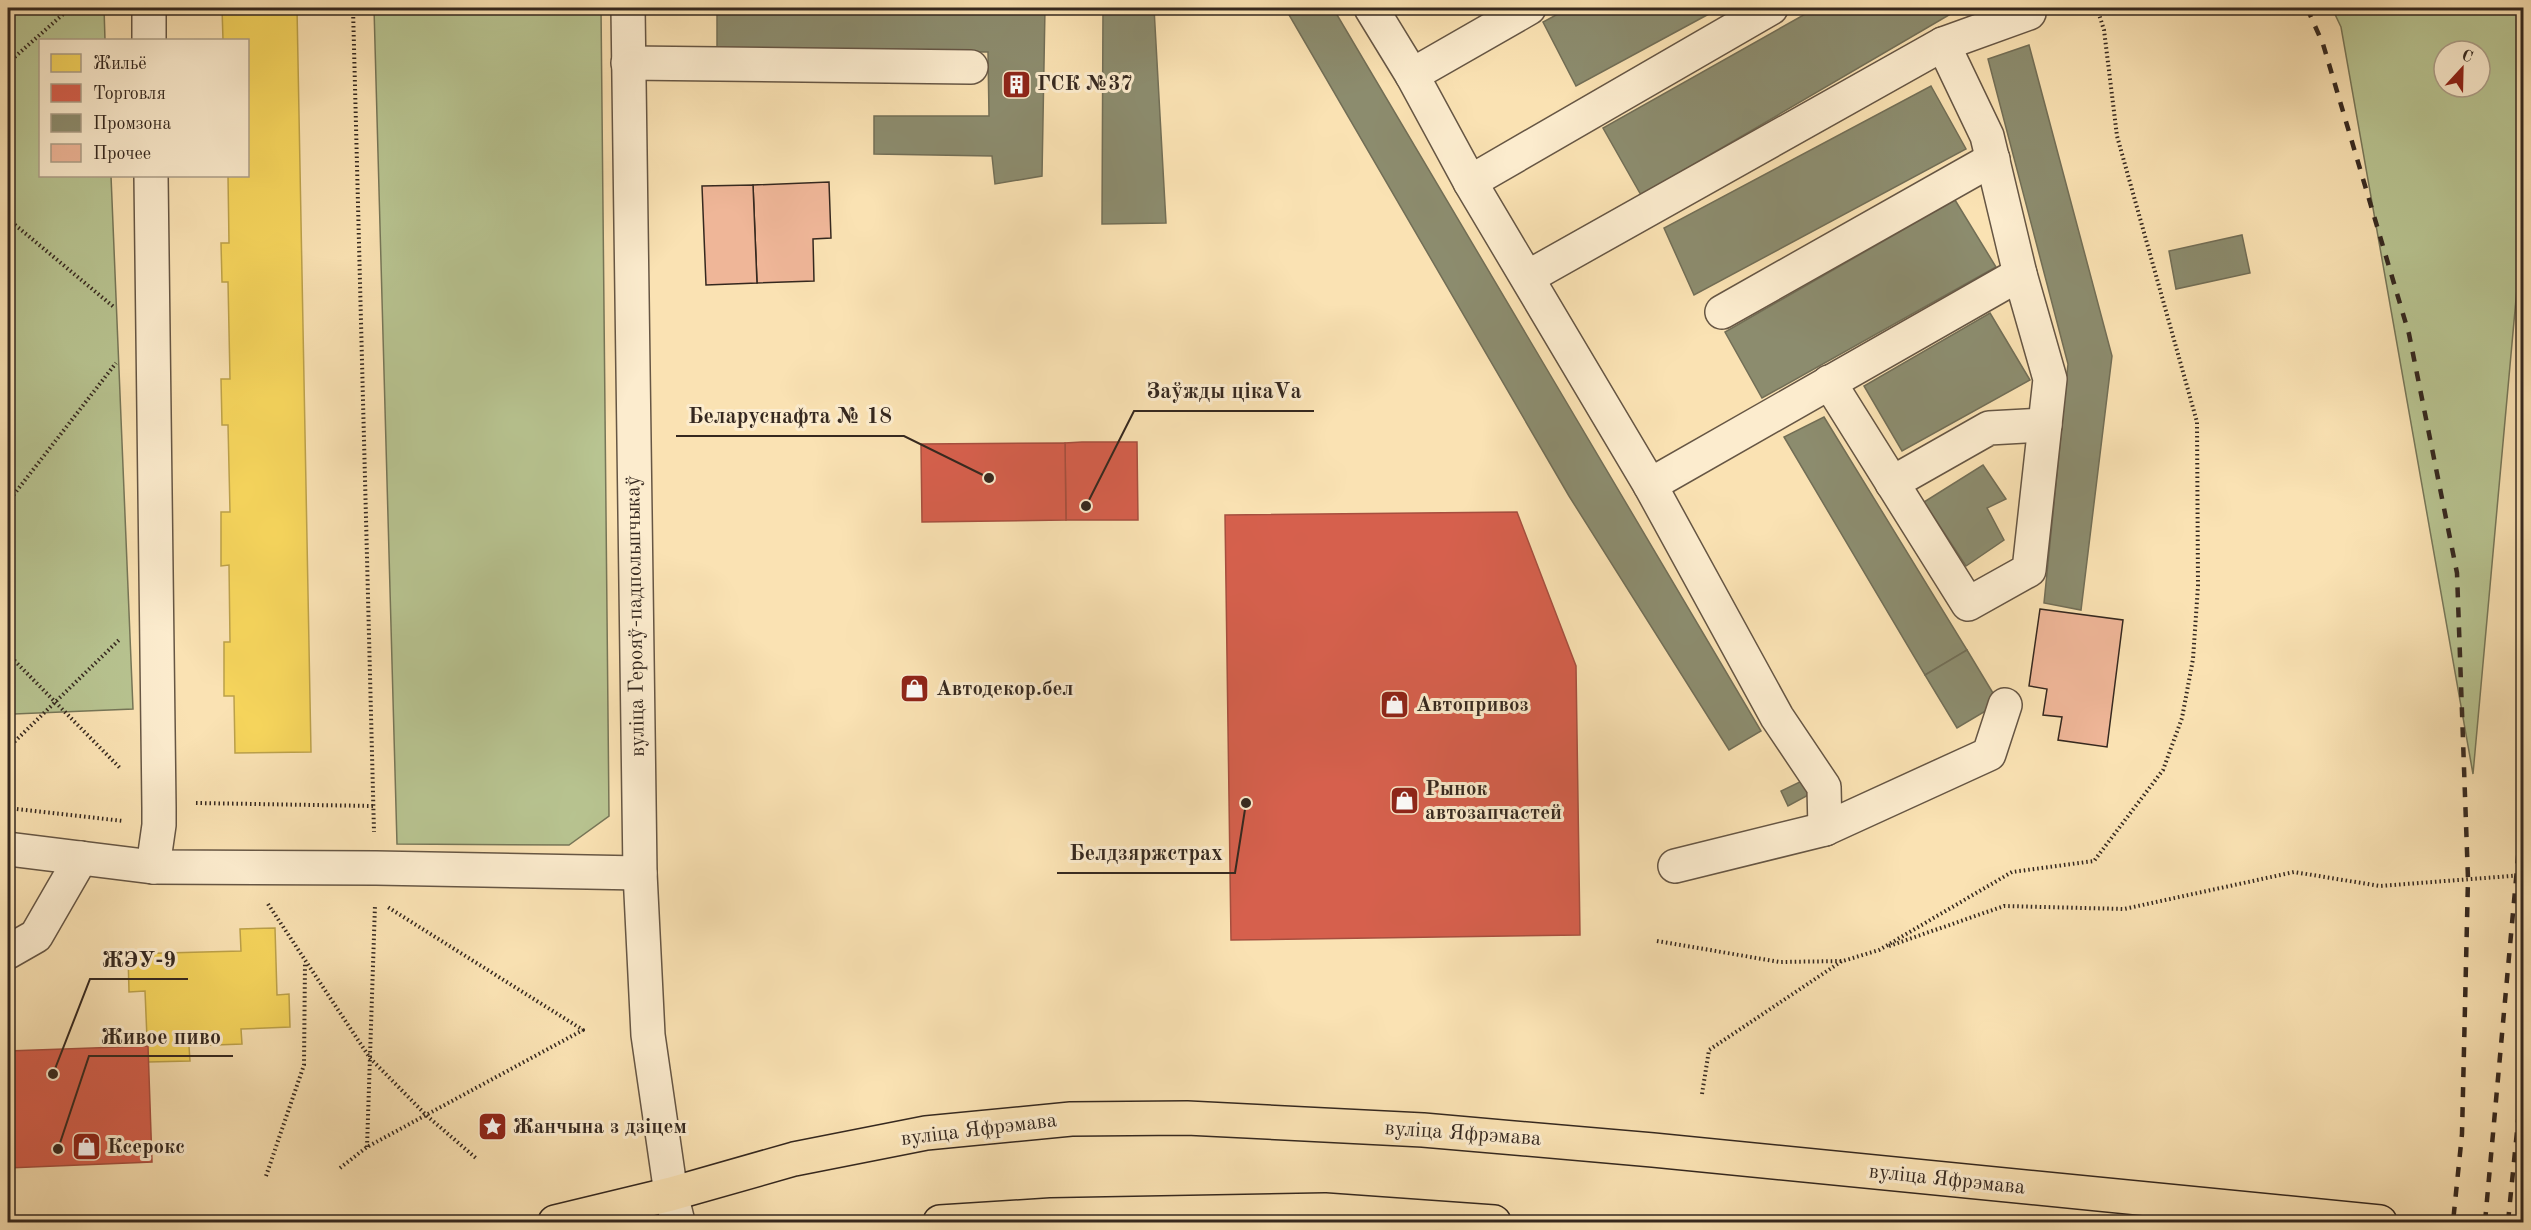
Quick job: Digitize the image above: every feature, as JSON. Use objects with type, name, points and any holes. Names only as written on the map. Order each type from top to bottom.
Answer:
[{"type":"main road","name":"вуліца Яфрэмава","points":[[555,1222],[675,1208],[794,1159],[926,1133],[1071,1119],[1187,1118],[1423,1130],[1642,1149],[2380,1222]]},
{"type":"main road","points":[[940,1222],[1051,1215],[1325,1210],[1494,1222]]},
{"type":"street","points":[[148,8],[149,39]]},
{"type":"street","name":"вуліца Герояў-падпольшчыкаў","points":[[628,8],[640,873],[648,1035],[675,1208]]},
{"type":"street","points":[[1371,8],[1412,75],[1470,182],[1650,485],[1777,717],[1824,788],[1825,829]]},
{"type":"street","points":[[1412,75],[1529,8]]},
{"type":"street","points":[[1470,182],[1771,8]]},
{"type":"street","points":[[1528,277],[1943,44],[2029,13],[2028,8]]},
{"type":"street","points":[[1829,382],[1968,604],[2029,570],[2050,379],[2020,274],[1987,136],[1943,44]]},
{"type":"street","points":[[628,63],[971,67]]},
{"type":"street","points":[[1722,312],[1993,159]]},
{"type":"street","points":[[151,177],[147,322],[156,604],[159,816],[153,867]]},
{"type":"street","points":[[1650,485],[2020,274]]},
{"type":"street","points":[[1893,483],[1989,428],[2045,425]]},
{"type":"street","points":[[1675,866],[1825,829],[1989,754],[2005,705]]},
{"type":"street","points":[[8,849],[153,867],[244,868],[376,883],[640,873]]},
{"type":"street","points":[[8,952],[36,936],[81,858]]},
{"type":"path","points":[[8,63],[70,8]]},
{"type":"path","points":[[353,8],[376,883],[367,1147]]},
{"type":"path","points":[[1879,950],[2012,872],[2094,861],[2163,770],[2182,718],[2193,659],[2198,586],[2197,422],[2118,136],[2104,30],[2097,8]]},
{"type":"path","points":[[8,219],[147,322],[8,502]]},
{"type":"path","points":[[8,748],[156,604]]},
{"type":"path","points":[[8,654],[159,816]]},
{"type":"path","points":[[8,808],[159,816],[199,802],[373,806]]},
{"type":"path","points":[[244,868],[370,1058],[426,1115],[477,1159]]},
{"type":"path","points":[[1657,941],[1780,962],[1843,961],[2004,906],[2124,909],[2294,872],[2380,886],[2523,875]]},
{"type":"path","points":[[340,1168],[367,1147],[583,1029],[376,883]]},
{"type":"path","points":[[266,1176],[304,1065],[305,961]]},
{"type":"path","points":[[1702,1094],[1709,1050],[1843,961]]},
{"type":"green space","points":[[8,8],[104,8],[105,39],[39,39],[39,177],[111,177],[133,709],[14,714],[8,563]]},
{"type":"green space","points":[[374,8],[601,8],[609,816],[569,845],[397,844]]},
{"type":"green space","points":[[2332,8],[2523,8],[2523,222],[2473,774],[2341,27]]},
{"type":"building: Жильё","points":[[222,8],[297,8],[311,752],[235,753],[234,696],[224,696],[224,642],[230,642],[229,565],[221,566],[221,512],[230,512],[228,425],[222,425],[221,379],[230,379],[228,282],[222,282],[221,243],[229,243],[228,177],[249,177],[249,39],[223,39]]},
{"type":"building: Жильё","points":[[275,928],[277,995],[289,994],[290,1027],[241,1029],[242,1044],[189,1046],[190,1061],[148,1062],[145,991],[129,992],[128,954],[241,951],[240,929]]},
{"type":"building: Торговля","points":[[1137,442],[1138,520],[1066,520],[1065,443]]},
{"type":"building: Торговля","points":[[1065,443],[1066,520],[922,522],[921,444]]},
{"type":"building: Торговля","name":"Рынок автозапчастей","points":[[1517,512],[1576,666],[1580,935],[1231,940],[1225,515]]},
{"type":"building: Торговля","points":[[148,1046],[152,1162],[8,1168],[8,1051]]},
{"type":"building: Промзона","name":"ГСК №37","points":[[717,8],[1045,8],[1042,176],[995,184],[992,156],[874,154],[874,116],[989,116],[988,52],[717,50]]},
{"type":"building: Промзона","name":"ГСК №37","points":[[1103,8],[1154,8],[1166,223],[1102,224]]},
{"type":"building: Промзона","points":[[1285,8],[1333,8],[1761,731],[1729,750],[1569,496]]},
{"type":"building: Промзона","points":[[1569,8],[1720,8],[1576,86],[1543,22]]},
{"type":"building: Промзона","points":[[1816,8],[1961,8],[1641,195],[1603,128]]},
{"type":"building: Промзона","points":[[2029,45],[2112,356],[2081,610],[2044,603],[2068,364],[1988,59]]},
{"type":"building: Промзона","points":[[1931,86],[1966,149],[1694,295],[1664,228]]},
{"type":"building: Промзона","points":[[1955,200],[1996,267],[1762,398],[1725,332]]},
{"type":"building: Промзона","points":[[2242,235],[2250,273],[2176,289],[2169,251]]},
{"type":"building: Промзона","points":[[1990,313],[2030,380],[1902,451],[1864,386]]},
{"type":"building: Промзона","points":[[1824,417],[1967,650],[1925,675],[1784,437]]},
{"type":"building: Промзона","points":[[1983,465],[2006,499],[1987,508],[2004,540],[1966,566],[1924,502]]},
{"type":"building: Промзона","points":[[1967,650],[1999,703],[1957,728],[1925,675]]},
{"type":"building: Промзона","points":[[1808,778],[1814,792],[1788,806],[1781,791]]},
{"type":"building: Прочее","points":[[829,182],[831,238],[813,239],[814,281],[757,283],[753,185]]},
{"type":"building: Прочее","points":[[753,185],[757,283],[706,285],[702,186]]},
{"type":"building: Прочее","points":[[2040,609],[2123,620],[2107,747],[2058,740],[2062,717],[2043,715],[2047,689],[2029,686]]},
{"type":"railway","points":[[2307,8],[2323,44],[2409,334],[2457,573],[2468,879],[2462,1134],[2453,1222]]},
{"type":"railway","points":[[2485,1222],[2524,791]]},
{"type":"railway","points":[[2508,1222],[2524,1061]]},
{"type":"place","name":"ГСК №37","points":[[1016,84]]},
{"type":"place","name":"Беларуснафта № 18","points":[[989,478]]},
{"type":"place","name":"Заўжды цікаVа","points":[[1086,506]]},
{"type":"place","name":"Автодекор.бел","points":[[915,689]]},
{"type":"place","name":"Автопривоз","points":[[1395,705]]},
{"type":"place","name":"Рынок автозапчастей","points":[[1404,801]]},
{"type":"place","name":"Белдзяржстрах","points":[[1246,803]]},
{"type":"place","name":"ЖЭУ-9","points":[[53,1074]]},
{"type":"place","name":"Жанчына з дзіцем","points":[[492,1127]]},
{"type":"place","name":"Ксерокс","points":[[86,1147]]},
{"type":"place","name":"Живое пиво","points":[[58,1149]]}]
